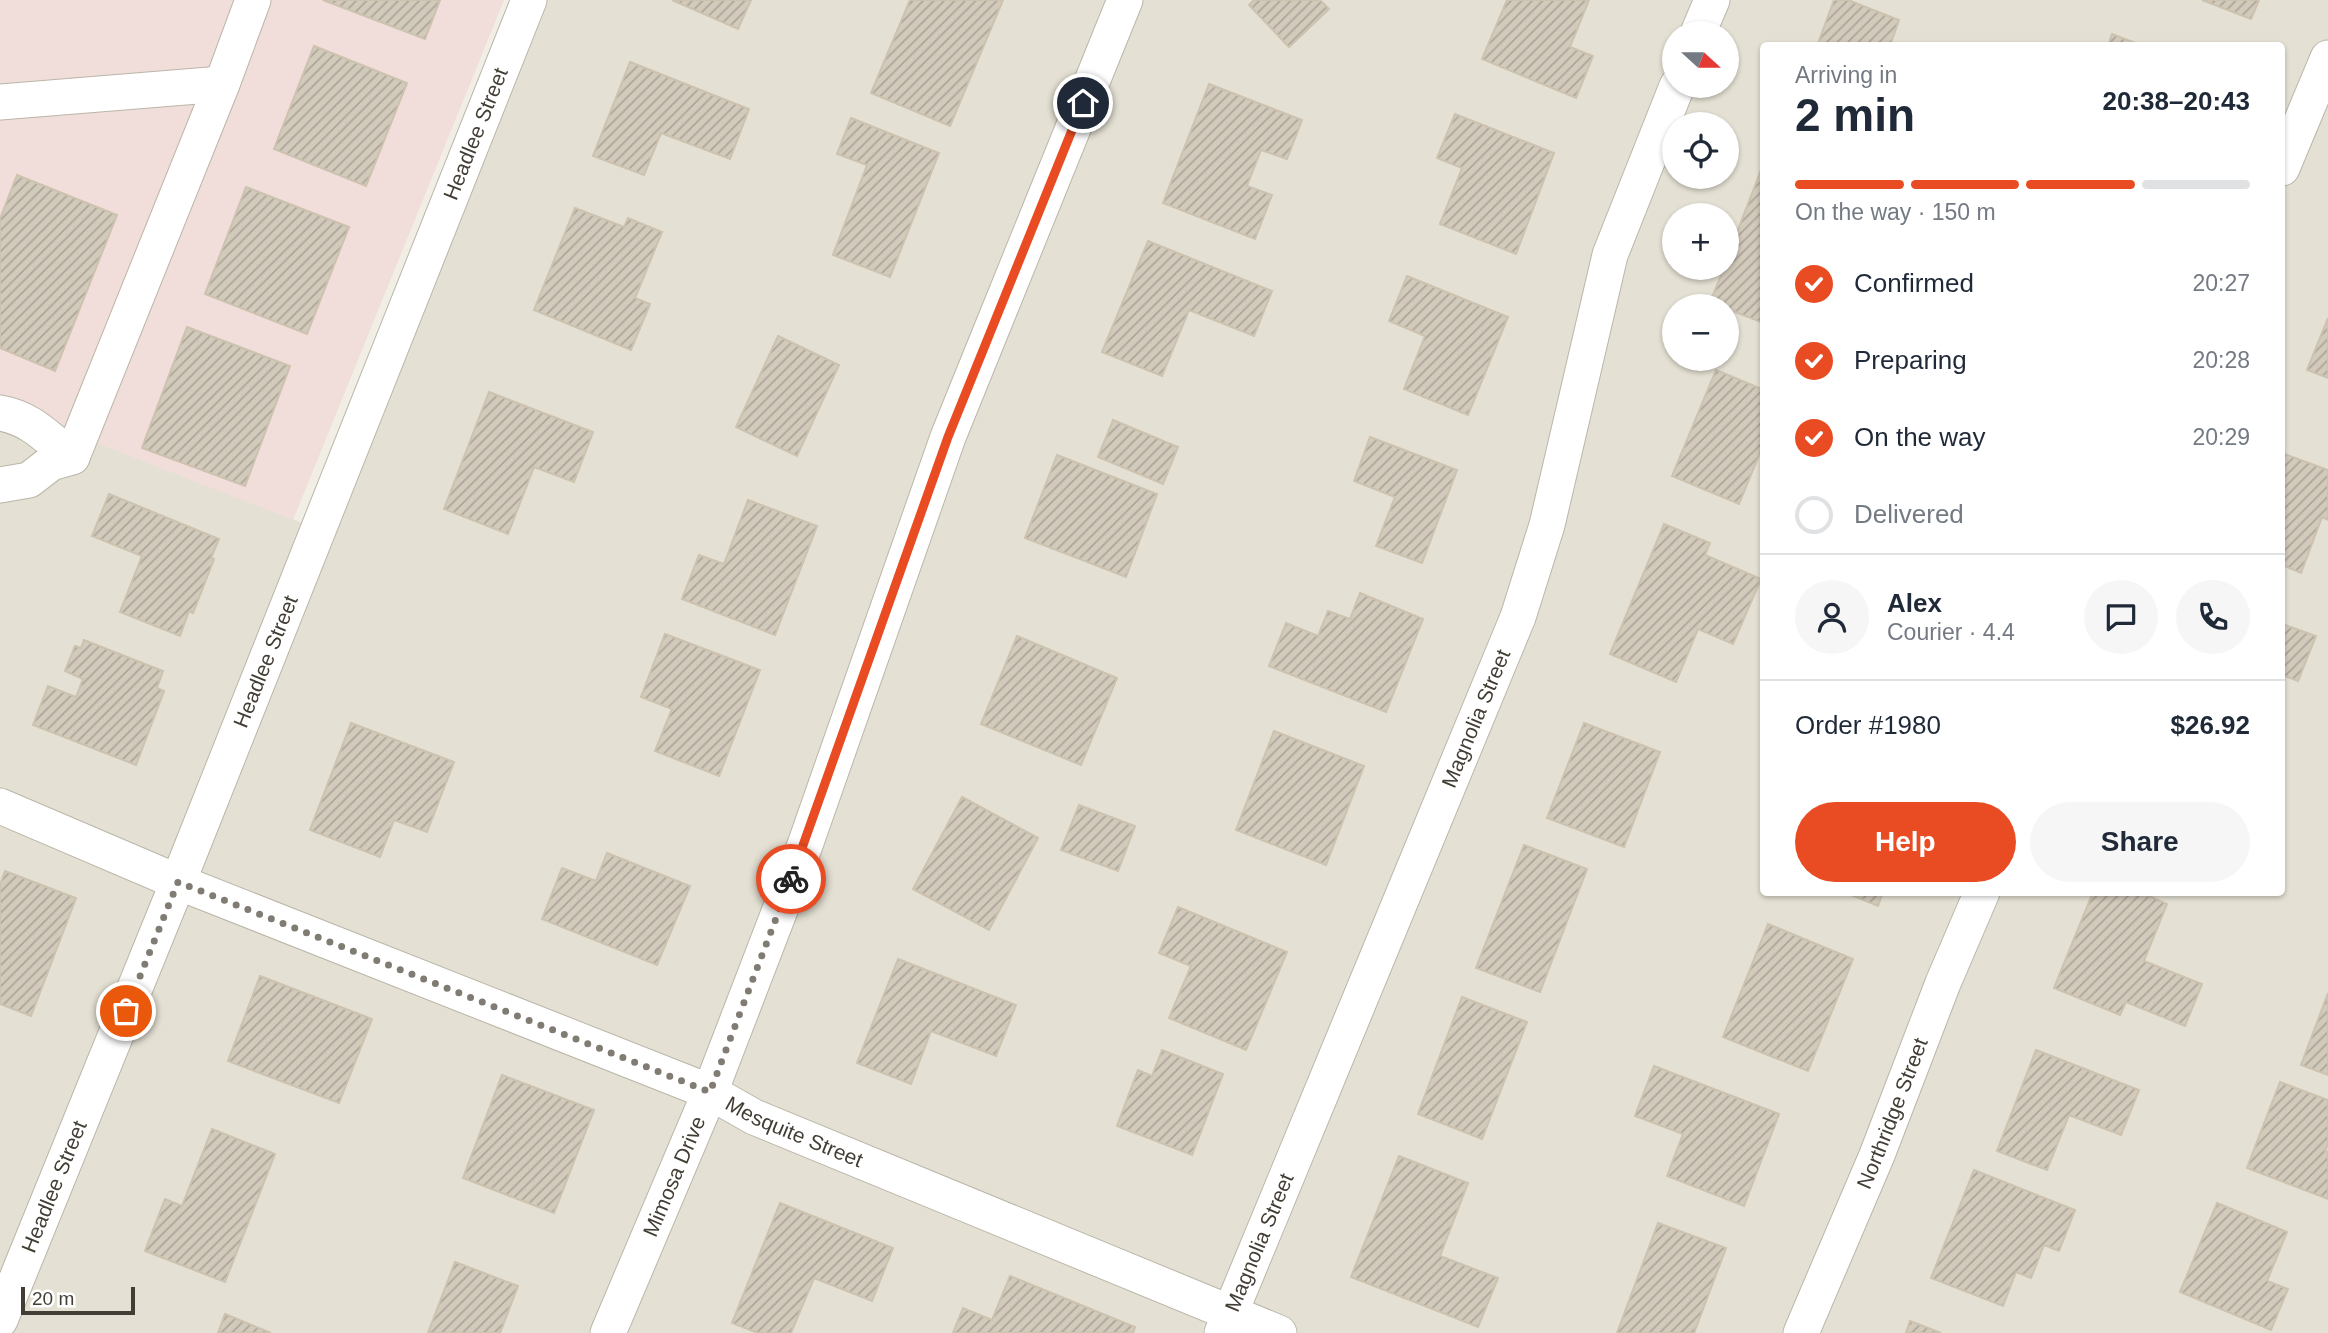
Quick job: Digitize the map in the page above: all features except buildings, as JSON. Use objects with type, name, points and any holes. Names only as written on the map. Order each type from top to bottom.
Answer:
[{"type":"street","points":[[72,457],[222,84],[253,0]]},
{"type":"street","name":"Headlee Street","points":[[0,1320],[178,882],[528,0]]},
{"type":"street","name":"Mimosa Drive","points":[[608,1333],[710,1092],[804,845],[948,437],[1125,0]]},
{"type":"street","points":[[1703,21],[1712,0]]},
{"type":"street","points":[[2285,161],[2328,58]]},
{"type":"street","points":[[0,102],[222,84]]},
{"type":"street","name":"Magnolia Street","points":[[1226,1324],[1518,617],[1547,525],[1610,255],[1672,98]]},
{"type":"street","points":[[0,413],[15,415],[38,427],[72,457]]},
{"type":"street","points":[[0,485],[29,480],[51,463],[72,457]]},
{"type":"street","name":"Mesquite Street","points":[[0,806],[178,882],[710,1092],[754,1117],[1226,1324],[1279,1333]]},
{"type":"street","name":"Northridge Street","points":[[1801,1333],[1877,1155],[1943,983],[1980,896]]},
{"type":"shaded area","points":[[0,0],[504,0],[293,520],[0,405]]},
{"type":"shaded area","points":[[533,0],[2328,0],[2328,1333],[0,1333],[0,405],[318,529]]},
{"type":"way so far","points":[[126,1011],[178,882],[710,1092],[791,879]]},
{"type":"route","points":[[791,879],[948,437],[1083,103]]}]
